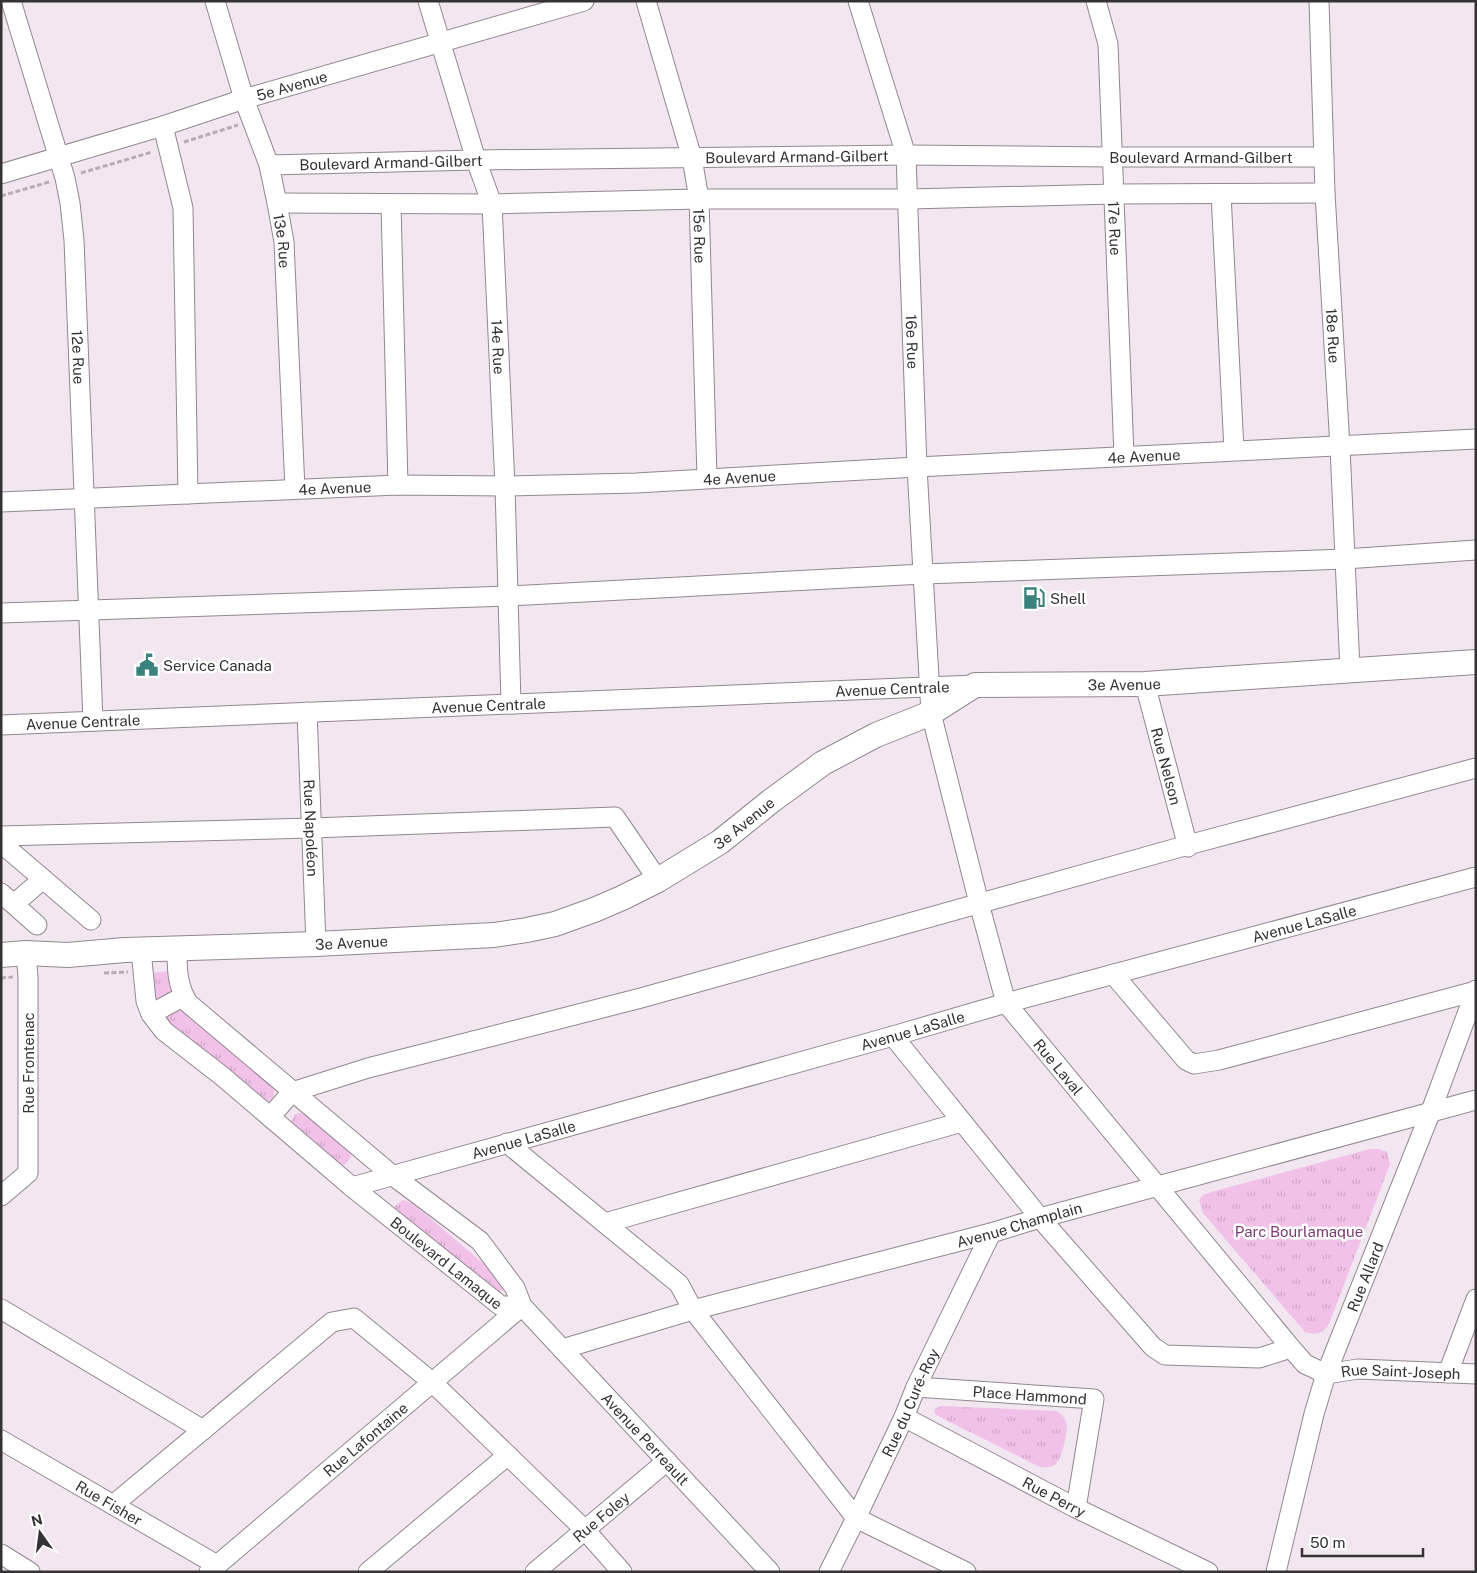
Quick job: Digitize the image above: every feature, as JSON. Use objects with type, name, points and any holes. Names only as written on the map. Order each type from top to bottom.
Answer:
[{"type":"main road","name":"3e Avenue","points":[[1,954],[68,955],[141,950],[316,944],[494,935],[527,930],[555,924],[594,910],[658,880],[720,842],[771,801],[824,763],[876,735],[931,713],[975,685],[1145,684],[1476,662]]},
{"type":"street","name":"12e Rue","points":[[11,1],[59,156],[70,203],[74,240],[93,721]]},
{"type":"street","name":"13e Rue","points":[[215,1],[244,99],[269,165],[284,242],[295,489]]},
{"type":"street","name":"14e Rue","points":[[428,1],[476,160],[492,204],[506,486],[511,704]]},
{"type":"street","name":"5e Avenue","points":[[1,174],[163,126],[244,99],[584,1]]},
{"type":"street","name":"15e Rue","points":[[646,1],[692,158],[699,199],[707,478]]},
{"type":"street","name":"16e Rue","points":[[858,1],[906,155],[917,467],[928,687]]},
{"type":"street","name":"17e Rue","points":[[1096,1],[1108,44],[1124,456]]},
{"type":"street","name":"18e Rue","points":[[1319,1],[1325,194],[1340,447],[1350,670]]},
{"type":"street","points":[[163,126],[167,148],[184,208],[188,494]]},
{"type":"street","name":"Boulevard Armand-Gilbert","points":[[269,165],[476,160],[906,155],[1324,157]]},
{"type":"street","points":[[277,203],[492,204],[699,199],[908,198],[1114,194],[1325,194]]},
{"type":"street","points":[[1221,194],[1234,450]]},
{"type":"street","points":[[391,204],[398,485]]},
{"type":"street","name":"4e Avenue","points":[[1,502],[398,485],[506,486],[636,482],[1476,439]]},
{"type":"street","points":[[1,613],[509,596],[923,574],[1345,559],[1476,550]]},
{"type":"street","name":"Rue Nelson","points":[[1145,684],[1188,846]]},
{"type":"street","name":"Avenue Centrale","points":[[1,725],[975,685]]},
{"type":"street","name":"Rue Laval","points":[[928,687],[931,713],[1006,1003],[1291,1348],[1305,1364],[1326,1374]]},
{"type":"street","name":"Rue Napoléon","points":[[307,712],[316,944]]},
{"type":"street","points":[[270,1117],[292,1092],[368,1068],[641,998],[1476,768]]},
{"type":"street","points":[[1,836],[312,828],[615,817],[658,880]]},
{"type":"street","points":[[1,843],[92,920]]},
{"type":"street","name":"Avenue LaSalle","points":[[352,1187],[1006,1003],[1476,877]]},
{"type":"street","points":[[37,925],[8,899],[43,879]]},
{"type":"street","name":"Boulevard Lamaque","points":[[141,950],[146,1002],[151,1014],[164,1031],[222,1076],[352,1187],[501,1306],[522,1306],[515,1288],[480,1241],[392,1175],[188,1003],[180,991],[177,949]]},
{"type":"street","name":"Rue Frontenac","points":[[1,1196],[28,1173],[28,976],[26,954]]},
{"type":"street","points":[[1113,974],[1186,1060],[1194,1064],[1219,1060],[1476,991]]},
{"type":"street","name":"Rue Allard","points":[[1276,1572],[1314,1414],[1326,1374],[1431,1111],[1476,991]]},
{"type":"street","points":[[151,1014],[184,996]]},
{"type":"street","points":[[893,1036],[1040,1218],[1153,1347],[1165,1356],[1259,1358],[1291,1348]]},
{"type":"street","name":"Avenue Champlain","points":[[562,1349],[693,1310],[991,1233],[1040,1218],[1476,1100]]},
{"type":"street","points":[[605,1223],[962,1122]]},
{"type":"street","points":[[507,1143],[679,1284],[693,1310],[856,1518],[966,1572]]},
{"type":"street","name":"Rue du Curé-Roy","points":[[829,1572],[991,1233]]},
{"type":"street","points":[[1448,1373],[1476,1299]]},
{"type":"street","name":"Avenue Perreault","points":[[522,1306],[770,1572]]},
{"type":"street","name":"Rue Lafontaine","points":[[213,1569],[522,1306]]},
{"type":"street","points":[[1,1310],[203,1430]]},
{"type":"street","points":[[113,1505],[332,1322],[354,1318],[432,1382],[585,1530],[622,1572]]},
{"type":"street","name":"Rue Saint-Joseph","points":[[1326,1374],[1358,1369],[1476,1374]]},
{"type":"street","name":"Place Hammond","points":[[916,1387],[1094,1399],[1076,1508]]},
{"type":"street","name":"Rue Perry","points":[[904,1417],[1076,1508],[1208,1572]]},
{"type":"street","name":"Rue Fisher","points":[[1,1440],[113,1505],[213,1569]]},
{"type":"street","points":[[368,1572],[508,1456]]},
{"type":"street","name":"Rue Foley","points":[[535,1572],[667,1462]]},
{"type":"street","points":[[1,1554],[30,1572]]},
{"type":"path","points":[[1,196],[65,178]]},
{"type":"green space","points":[[168,971],[170,994],[160,999],[156,998],[151,973]]},
{"type":"green space","points":[[178,1009],[184,1011],[271,1085],[274,1095],[270,1101],[265,1103],[167,1024],[169,1014]]},
{"type":"green space","points":[[295,1114],[305,1114],[347,1150],[351,1156],[344,1165],[341,1166],[290,1123]]},
{"type":"green space","name":"Parc Bourlamaque","points":[[1370,1149],[1379,1149],[1387,1152],[1390,1164],[1329,1324],[1319,1333],[1305,1332],[1203,1213],[1199,1200],[1203,1195],[1211,1192]]},
{"type":"green space","points":[[403,1200],[412,1203],[502,1279],[504,1289],[497,1294],[394,1210],[395,1206]]},
{"type":"green space","points":[[941,1406],[1056,1411],[1061,1414],[1067,1426],[1061,1456],[1056,1464],[1052,1466],[1038,1466],[936,1415],[935,1409]]},
{"type":"place","name":"Shell","points":[[1034,598]]},
{"type":"place","name":"Service Canada","points":[[147,665]]}]
